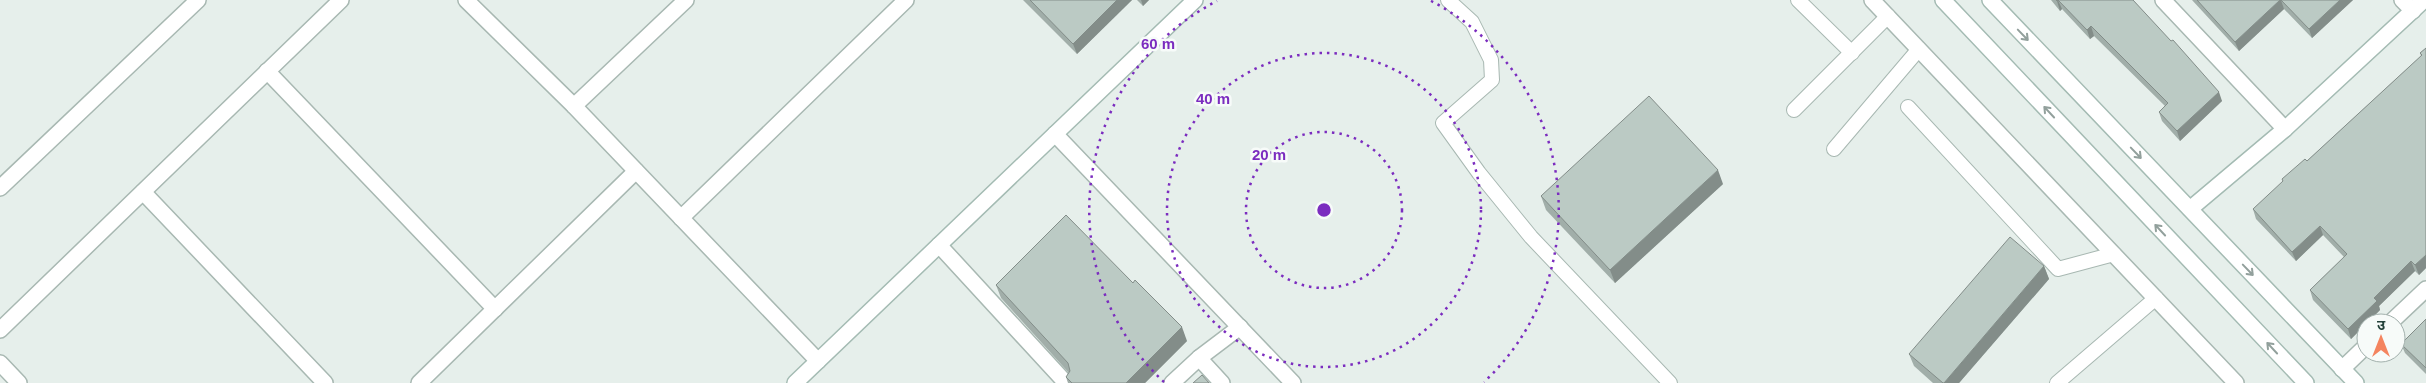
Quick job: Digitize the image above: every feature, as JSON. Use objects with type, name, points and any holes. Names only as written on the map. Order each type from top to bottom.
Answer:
[{"type":"street","points":[[0,188],[198,0]]},
{"type":"street","points":[[0,330],[341,0]]},
{"type":"street","points":[[467,0],[574,106],[818,361]]},
{"type":"street","points":[[574,106],[686,0]]},
{"type":"street","points":[[795,383],[1195,0]]},
{"type":"street","points":[[1872,0],[2236,383]]},
{"type":"street","points":[[1943,0],[2304,383]]},
{"type":"street","points":[[1990,0],[2356,383]]},
{"type":"street","points":[[2163,0],[2284,129]]},
{"type":"street","points":[[681,218],[902,1]]},
{"type":"street","points":[[2190,209],[2284,129],[2413,4]]},
{"type":"street","points":[[267,72],[495,309]]},
{"type":"street","points":[[1055,134],[1293,383]]},
{"type":"street","points":[[419,383],[636,171]]},
{"type":"street","points":[[143,192],[324,383]]},
{"type":"street","points":[[938,245],[1066,383]]},
{"type":"street","points":[[2401,313],[2426,289]]},
{"type":"street","points":[[1172,383],[1199,358],[1240,327]]},
{"type":"street","points":[[2342,369],[2356,356]]},
{"type":"street","points":[[1199,358],[1222,383]]},
{"type":"street","points":[[0,363],[20,383]]},
{"type":"lane","points":[[1448,0],[1472,22],[1491,60],[1492,80],[1443,123],[1479,173],[1531,237],[1670,383]]},
{"type":"lane","points":[[1798,0],[1852,53]]},
{"type":"lane","points":[[1794,110],[1888,16]]},
{"type":"lane","points":[[1834,149],[1919,49]]},
{"type":"lane","points":[[1908,107],[2058,269],[2114,254]]},
{"type":"lane","points":[[2057,383],[2156,298]]},
{"type":"building","points":[[1030,0],[1117,0],[1073,44]]},
{"type":"building","points":[[2058,0],[2133,0],[2171,41],[2173,40],[2219,92],[2177,131],[2159,112],[2168,103],[2091,26],[2087,30]]},
{"type":"building","points":[[2197,0],[2280,0],[2235,42]]},
{"type":"building","points":[[2281,0],[2340,0],[2309,29]]},
{"type":"building","points":[[2426,48],[2426,255],[2415,265],[2411,261],[2374,298],[2377,301],[2365,313],[2356,313],[2356,321],[2348,329],[2310,290],[2347,254],[2320,226],[2292,252],[2253,209],[2283,181],[2282,179],[2305,159],[2307,161],[2422,55],[2420,53]]},
{"type":"building","points":[[1649,96],[1718,170],[1610,270],[1541,196]]},
{"type":"building","points":[[1066,215],[1133,283],[1135,280],[1182,327],[1126,383],[1072,383],[1066,377],[1070,371],[1068,363],[996,285]]},
{"type":"building","points":[[2010,237],[2044,266],[1943,383],[1909,354]]},
{"type":"building","points":[[2426,319],[2426,368],[2406,349],[2406,339]]},
{"type":"building","points":[[1202,375],[1209,383],[1193,383]]}]
